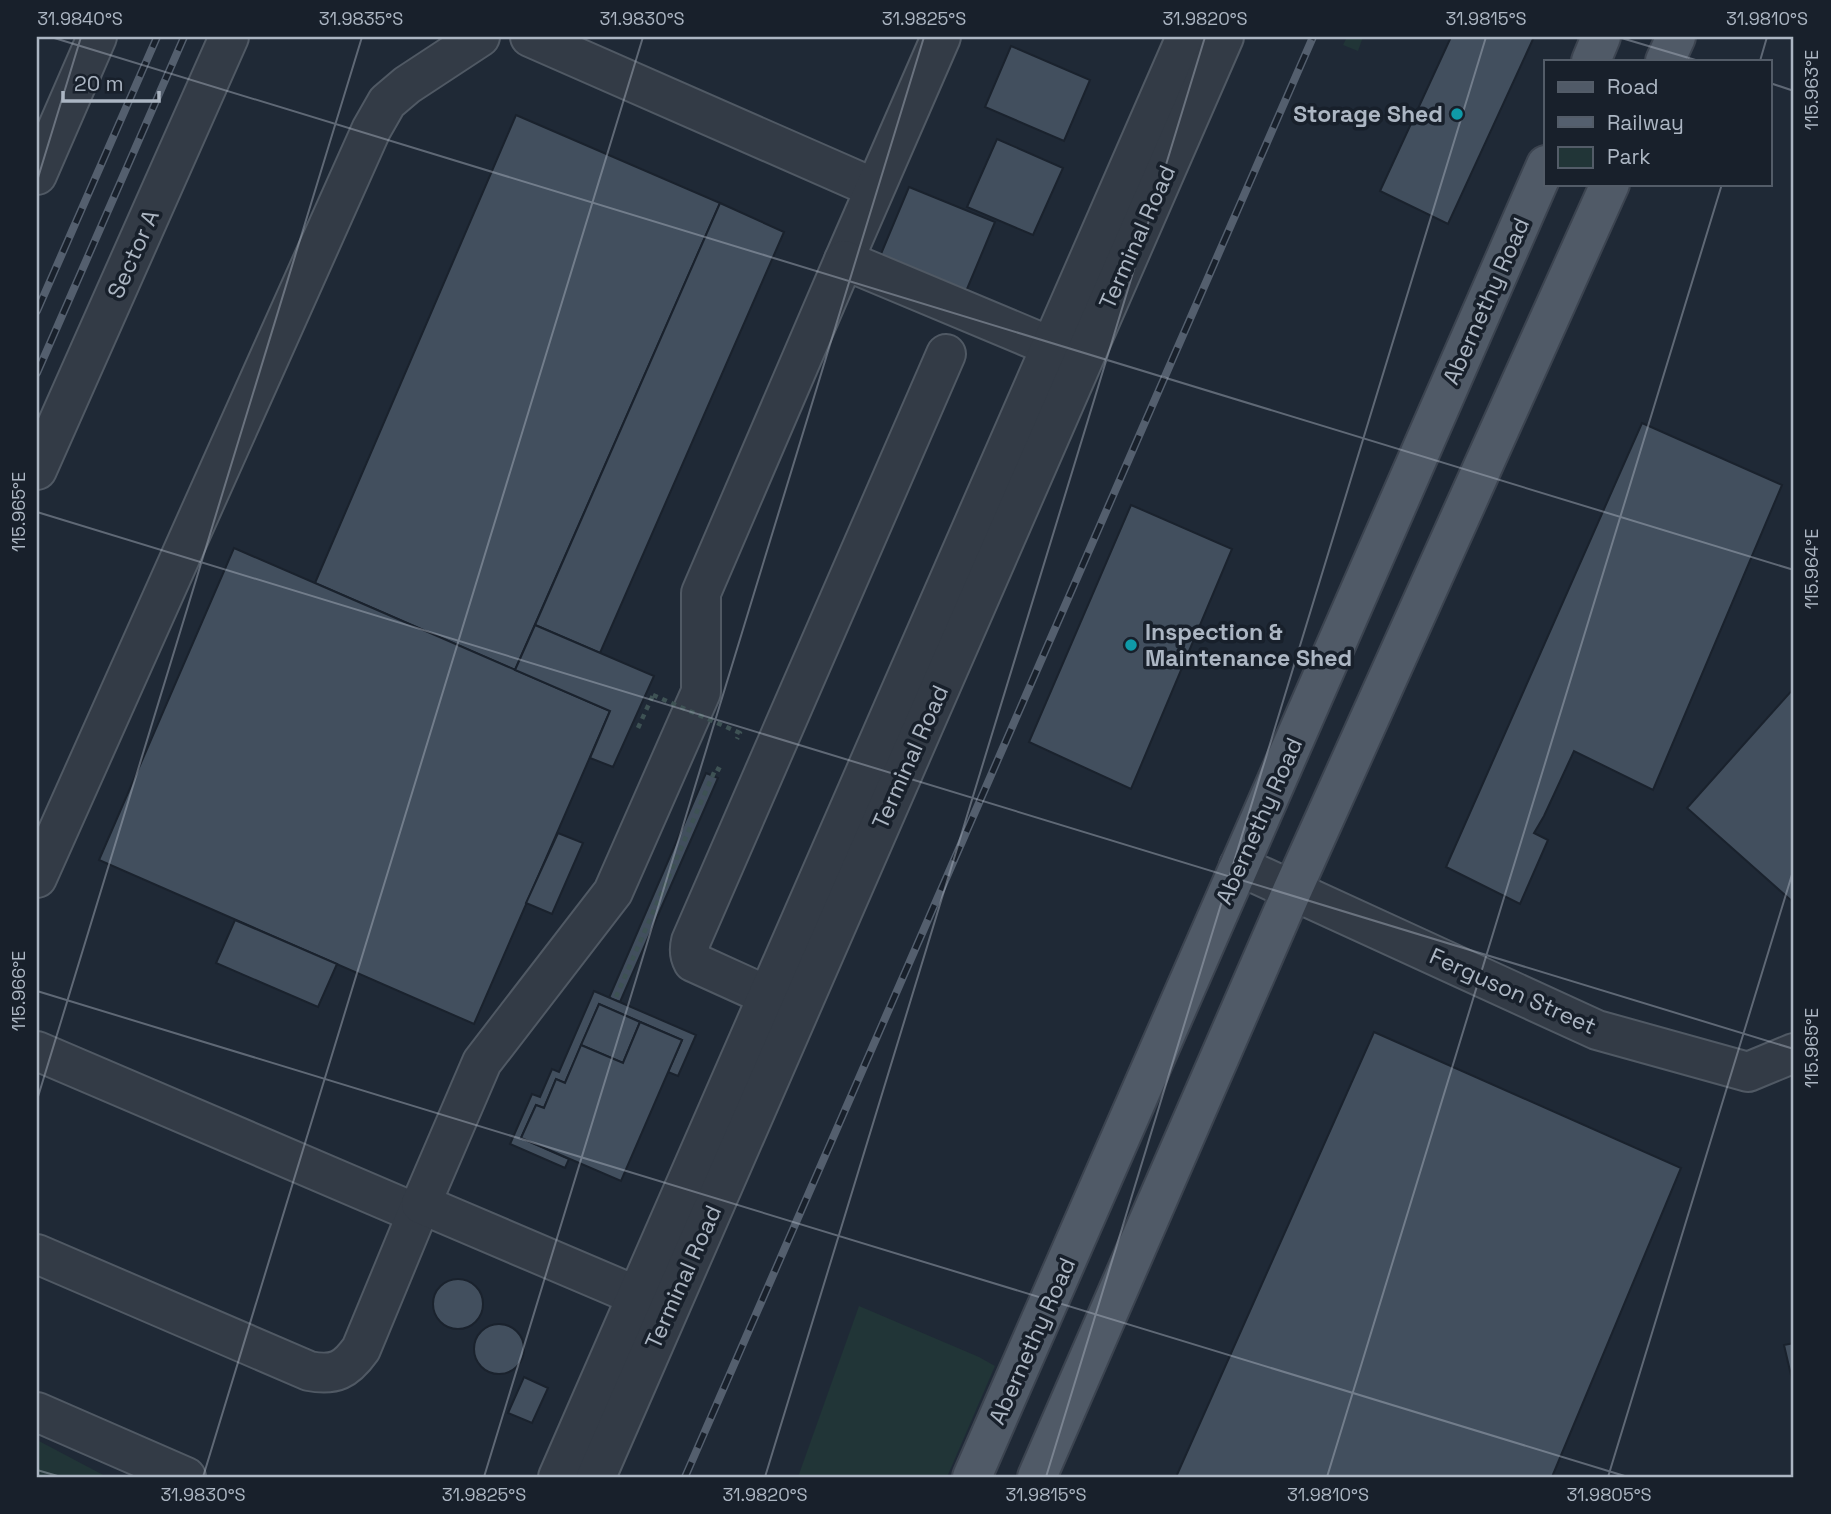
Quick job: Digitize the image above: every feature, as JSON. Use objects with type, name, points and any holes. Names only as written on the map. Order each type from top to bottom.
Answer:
[{"type":"main road","points":[[1591,60],[1601,37]]},
{"type":"main road","points":[[1665,60],[1676,37]]},
{"type":"main road","name":"Abernethy Road","points":[[972,1477],[1544,170]]},
{"type":"main road","points":[[1037,1477],[1292,891],[1609,186]]},
{"type":"street","points":[[37,175],[97,37]]},
{"type":"street","name":"Sector A","points":[[37,470],[229,37]]},
{"type":"street","points":[[37,878],[371,130],[387,103],[397,94],[480,37]]},
{"type":"street","points":[[530,37],[874,188]]},
{"type":"street","points":[[37,1255],[309,1371],[323,1374],[340,1370],[352,1360],[360,1349],[482,1062],[612,892],[701,692],[701,593],[941,37]]},
{"type":"street","points":[[558,1477],[1186,37]]},
{"type":"street","name":"Terminal Road","points":[[596,1477],[1224,37]]},
{"type":"street","points":[[844,260],[1052,347]]},
{"type":"street","points":[[768,996],[693,962],[689,949],[691,941],[946,355]]},
{"type":"street","name":"Ferguson Street","points":[[1239,866],[1597,1030],[1748,1072],[1794,1053]]},
{"type":"street","points":[[37,1051],[637,1296]]},
{"type":"street","points":[[37,1412],[186,1477]]},
{"type":"path","points":[[638,727],[653,695],[740,733],[737,739]]},
{"type":"path","points":[[616,997],[716,768],[723,772]]},
{"type":"green space","points":[[1347,37],[1363,37],[1358,51],[1343,45]]},
{"type":"green space","points":[[859,1306],[995,1366],[947,1477],[798,1477]]},
{"type":"green space","points":[[37,1440],[107,1477],[37,1477]]},
{"type":"building","name":"Storage Shed","points":[[1451,37],[1534,37],[1448,224],[1380,191]]},
{"type":"building","points":[[1011,46],[1090,80],[1064,141],[985,107]]},
{"type":"building","points":[[516,115],[720,203],[515,670],[315,583]]},
{"type":"building","points":[[997,139],[1063,168],[1033,235],[967,207]]},
{"type":"building","points":[[909,187],[995,222],[962,301],[876,266]]},
{"type":"building","points":[[720,203],[784,232],[600,653],[535,625]]},
{"type":"building","points":[[1642,423],[1782,485],[1653,790],[1574,751],[1534,833],[1548,840],[1520,904],[1446,867]]},
{"type":"building","name":"Inspection & Maintenance Shed","points":[[1131,505],[1232,549],[1131,789],[1029,742]]},
{"type":"building","points":[[234,548],[610,711],[474,1024],[99,860]]},
{"type":"building","points":[[535,625],[654,676],[613,767],[590,758],[610,711],[515,670]]},
{"type":"building","points":[[1794,688],[1794,903],[1687,808]]},
{"type":"building","points":[[706,773],[718,778],[620,1002],[609,998]]},
{"type":"building","points":[[558,833],[583,843],[552,914],[526,903]]},
{"type":"building","points":[[235,920],[337,964],[318,1007],[216,963]]},
{"type":"building","points":[[594,991],[696,1035],[678,1076],[668,1072],[682,1040],[599,1004],[565,1083],[556,1079],[544,1108],[536,1105],[521,1138],[569,1159],[565,1168],[510,1144],[532,1094],[540,1097],[552,1069],[559,1072]]},
{"type":"building","points":[[599,1004],[640,1022],[623,1063],[581,1045]]},
{"type":"building","points":[[640,1022],[682,1040],[621,1181],[521,1138],[536,1105],[544,1108],[556,1079],[565,1083],[581,1045],[623,1063]]},
{"type":"building","points":[[1374,1032],[1681,1168],[1552,1477],[1176,1477]]},
{"type":"building","points":[[458,1279],[476,1286],[483,1304],[476,1322],[458,1329],[440,1322],[433,1304],[440,1286]]},
{"type":"building","points":[[499,1324],[517,1331],[524,1349],[517,1367],[499,1374],[481,1367],[474,1349],[481,1331]]},
{"type":"building","points":[[1794,1343],[1794,1388],[1784,1345]]},
{"type":"building","points":[[524,1377],[548,1388],[532,1423],[508,1413]]},
{"type":"railway","points":[[37,311],[157,37]]},
{"type":"railway","points":[[37,373],[184,37]]},
{"type":"railway","points":[[685,1477],[1313,37]]},
{"type":"place","name":"Storage Shed","points":[[1457,114]]},
{"type":"place","name":"Inspection & Maintenance Shed","points":[[1131,645]]}]
